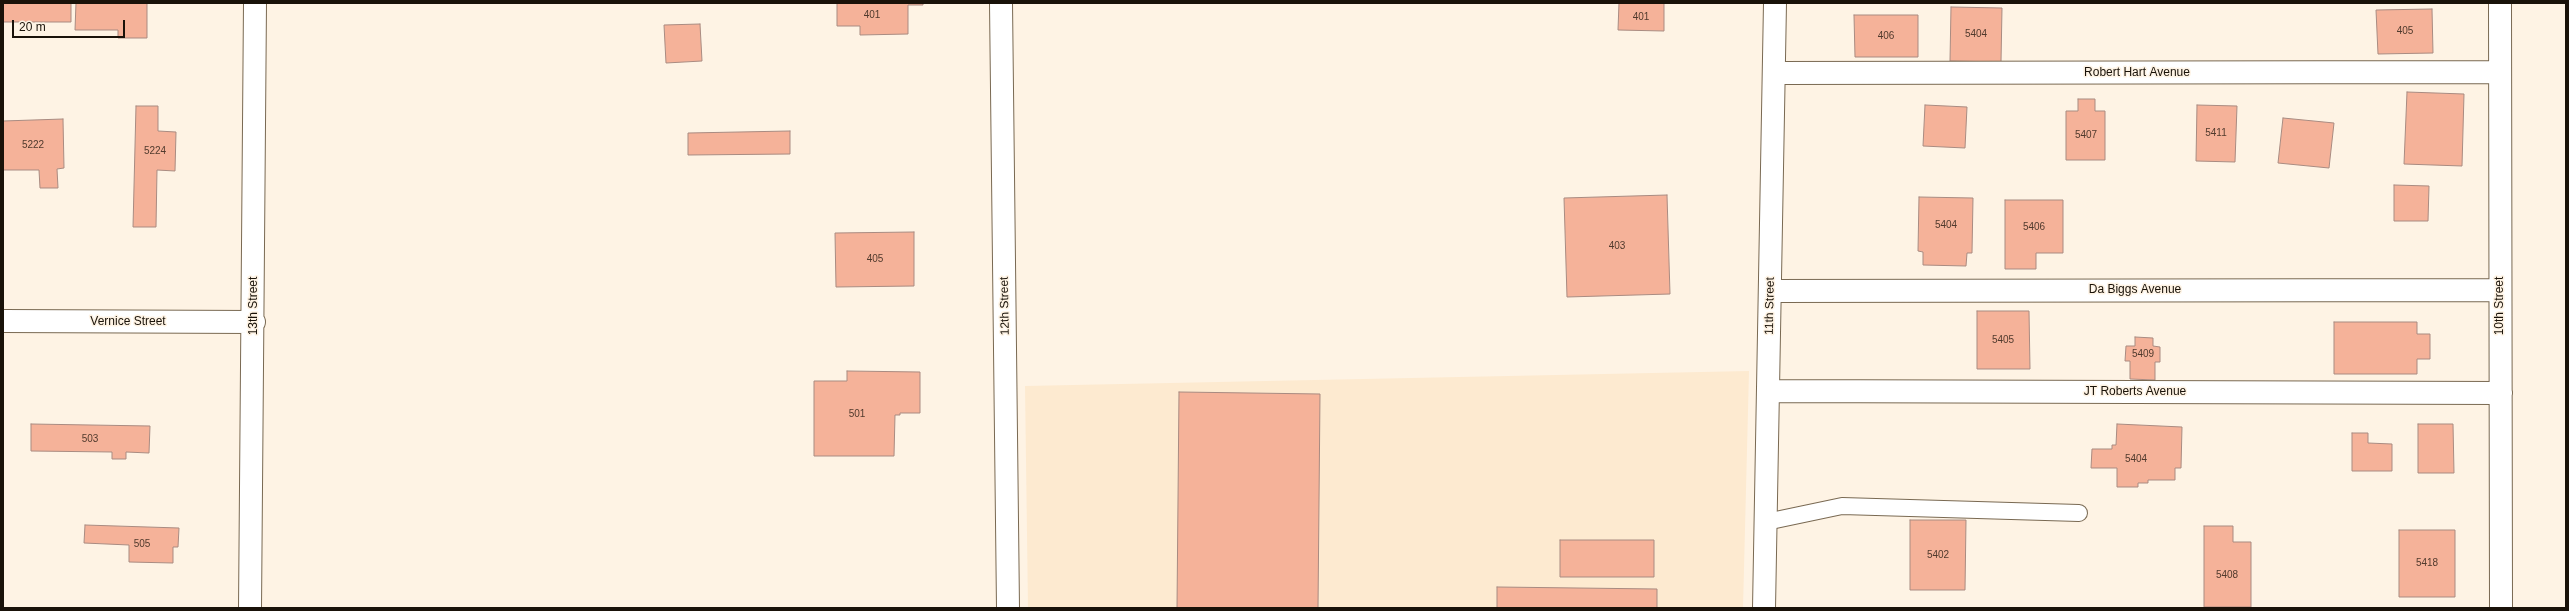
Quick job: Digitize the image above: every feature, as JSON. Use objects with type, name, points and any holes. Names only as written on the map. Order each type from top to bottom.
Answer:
[{"type":"street","name":"13th Street","points":[[250,608],[254,322],[255,3]]},
{"type":"street","name":"12th Street","points":[[1001,3],[1008,608]]},
{"type":"street","name":"11th Street","points":[[1764,608],[1775,3]]},
{"type":"street","name":"10th Street","points":[[2500,3],[2501,608]]},
{"type":"street","name":"Robert Hart Avenue","points":[[1774,73],[2500,72]]},
{"type":"street","name":"Da Biggs Avenue","points":[[1770,291],[2500,290]]},
{"type":"street","name":"Vernice Street","points":[[3,321],[254,322]]},
{"type":"street","name":"JT Roberts Avenue","points":[[1768,391],[2501,393]]},
{"type":"lane","points":[[1766,522],[1842,506],[2079,513]]},
{"type":"shaded area","points":[[1749,371],[1743,608],[1028,608],[1025,386]]},
{"type":"building","points":[[3,3],[71,3],[71,22],[3,22]]},
{"type":"building","points":[[76,3],[147,3],[147,38],[118,38],[118,30],[75,30]]},
{"type":"building","points":[[837,3],[923,3],[923,5],[908,5],[908,34],[860,35],[860,26],[837,26]]},
{"type":"building","points":[[1619,3],[1664,3],[1664,31],[1618,30]]},
{"type":"building","points":[[1951,7],[2002,8],[2001,62],[1950,61]]},
{"type":"building","points":[[2432,9],[2433,53],[2378,54],[2376,10]]},
{"type":"building","points":[[1854,15],[1918,15],[1918,57],[1855,57]]},
{"type":"building","points":[[700,24],[702,61],[666,63],[664,25]]},
{"type":"building","points":[[2407,92],[2464,94],[2462,166],[2404,164]]},
{"type":"building","points":[[2078,99],[2095,99],[2095,111],[2105,111],[2105,160],[2066,160],[2066,111],[2078,111]]},
{"type":"building","points":[[1925,105],[1967,107],[1965,148],[1923,146]]},
{"type":"building","points":[[2197,105],[2237,106],[2235,162],[2196,161]]},
{"type":"building","points":[[136,106],[158,106],[158,131],[176,132],[175,171],[157,170],[156,227],[133,227]]},
{"type":"building","points":[[2283,118],[2334,123],[2329,168],[2278,163]]},
{"type":"building","points":[[63,119],[64,168],[57,169],[58,188],[40,188],[39,170],[3,170],[3,121]]},
{"type":"building","points":[[790,131],[790,154],[688,155],[688,133]]},
{"type":"building","points":[[2394,185],[2429,186],[2428,221],[2394,221]]},
{"type":"building","points":[[1667,195],[1670,294],[1567,297],[1564,198]]},
{"type":"building","points":[[1919,197],[1973,198],[1972,253],[1967,253],[1966,266],[1923,265],[1923,252],[1918,251]]},
{"type":"building","points":[[2005,200],[2063,200],[2063,253],[2036,253],[2036,269],[2005,269]]},
{"type":"building","points":[[914,232],[914,286],[836,287],[835,233]]},
{"type":"building","points":[[1977,311],[2029,311],[2030,369],[1977,369]]},
{"type":"building","points":[[2334,322],[2417,322],[2417,334],[2430,334],[2430,359],[2417,359],[2417,374],[2334,374]]},
{"type":"building","points":[[2135,337],[2153,338],[2153,346],[2160,347],[2160,362],[2155,362],[2155,380],[2130,379],[2130,361],[2125,361],[2126,346],[2135,346]]},
{"type":"building","points":[[847,371],[920,372],[920,413],[900,413],[900,415],[895,415],[894,456],[814,456],[814,381],[847,381]]},
{"type":"building","points":[[1179,392],[1320,394],[1318,608],[1177,608]]},
{"type":"building","points":[[31,424],[150,426],[149,453],[126,452],[126,459],[112,459],[112,452],[31,451]]},
{"type":"building","points":[[2117,424],[2182,427],[2181,468],[2175,468],[2175,480],[2148,480],[2148,483],[2138,483],[2138,487],[2117,487],[2117,468],[2091,468],[2092,449],[2112,449],[2112,445],[2116,445]]},
{"type":"building","points":[[2418,424],[2453,424],[2454,473],[2418,473]]},
{"type":"building","points":[[2352,433],[2368,433],[2368,443],[2392,444],[2392,471],[2352,471]]},
{"type":"building","points":[[1910,520],[1966,520],[1965,590],[1910,590]]},
{"type":"building","points":[[85,525],[179,528],[178,547],[173,547],[173,563],[129,562],[129,545],[84,543]]},
{"type":"building","points":[[2204,526],[2233,526],[2233,542],[2251,542],[2251,607],[2204,607]]},
{"type":"building","points":[[2399,530],[2455,530],[2455,597],[2399,597]]},
{"type":"building","points":[[1560,540],[1654,540],[1654,577],[1560,577]]},
{"type":"building","points":[[1497,587],[1657,589],[1657,608],[1497,608]]}]
